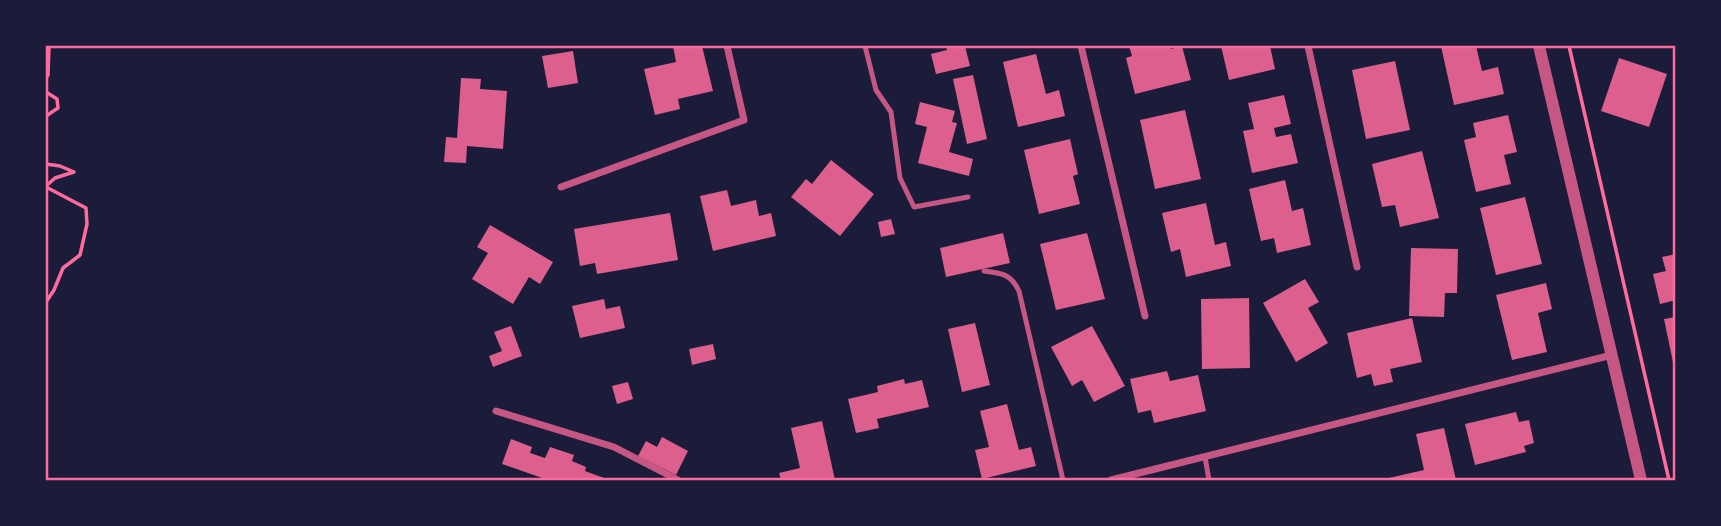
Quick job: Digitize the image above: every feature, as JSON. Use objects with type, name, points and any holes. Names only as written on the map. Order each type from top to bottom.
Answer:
[{"type":"street","points":[[561,187],[744,120],[727,46]]},
{"type":"street","points":[[1081,46],[1145,316]]},
{"type":"street","points":[[1308,46],[1357,267]]},
{"type":"street","points":[[1539,46],[1640,481]]},
{"type":"street","points":[[1111,481],[1612,355]]},
{"type":"street","points":[[496,411],[614,447],[678,481]]},
{"type":"lane","points":[[865,46],[876,90],[891,112],[900,178],[914,207],[968,197]]},
{"type":"lane","points":[[984,271],[1008,276],[1014,281],[1018,291],[1063,481]]},
{"type":"lane","points":[[1205,457],[1209,481]]},
{"type":"path","points":[[46,78],[49,46]]},
{"type":"path","points":[[1569,46],[1669,481]]},
{"type":"path","points":[[46,92],[57,99],[58,108],[46,116]]},
{"type":"path","points":[[46,164],[74,172],[55,178],[46,186],[86,208],[87,224],[80,255],[63,268],[46,302]]},
{"type":"building","points":[[673,46],[702,46],[713,91],[678,99],[680,109],[655,115],[644,69],[676,62]]},
{"type":"building","points":[[946,46],[965,46],[970,66],[936,74],[931,54],[947,50]]},
{"type":"building","points":[[1129,46],[1170,46],[1171,49],[1182,46],[1191,80],[1135,94],[1126,58],[1132,56]]},
{"type":"building","points":[[1221,46],[1270,46],[1275,69],[1229,80]]},
{"type":"building","points":[[1441,46],[1476,46],[1482,71],[1498,67],[1504,94],[1454,105]]},
{"type":"building","points":[[573,51],[578,83],[548,88],[542,56]]},
{"type":"building","points":[[1036,54],[1046,94],[1059,90],[1065,116],[1018,127],[1003,62]]},
{"type":"building","points":[[1619,58],[1667,74],[1649,127],[1601,111]]},
{"type":"building","points":[[1395,61],[1410,130],[1366,139],[1352,70]]},
{"type":"building","points":[[973,75],[987,139],[967,144],[953,79]]},
{"type":"building","points":[[461,78],[481,79],[480,89],[507,91],[503,149],[467,146],[466,163],[444,162],[446,137],[457,138]]},
{"type":"building","points":[[1284,95],[1291,124],[1274,128],[1276,137],[1291,134],[1298,163],[1252,173],[1243,131],[1254,129],[1248,103]]},
{"type":"building","points":[[920,102],[955,111],[952,122],[957,123],[949,152],[973,159],[969,176],[918,163],[927,127],[915,124]]},
{"type":"building","points":[[1185,110],[1201,179],[1155,189],[1140,120]]},
{"type":"building","points":[[1508,115],[1517,152],[1504,155],[1511,184],[1476,192],[1464,140],[1476,137],[1473,123]]},
{"type":"building","points":[[1070,139],[1078,174],[1073,176],[1080,204],[1039,214],[1024,150]]},
{"type":"building","points":[[1422,151],[1439,218],[1400,227],[1395,205],[1382,207],[1372,164]]},
{"type":"building","points":[[831,160],[874,194],[840,236],[791,197],[806,179],[812,184]]},
{"type":"building","points":[[1285,180],[1292,211],[1303,208],[1311,245],[1277,253],[1274,238],[1261,241],[1249,189]]},
{"type":"building","points":[[727,190],[731,206],[756,200],[759,216],[771,213],[776,236],[713,251],[700,196]]},
{"type":"building","points":[[1525,197],[1542,264],[1496,275],[1480,208]]},
{"type":"building","points":[[1206,203],[1215,245],[1226,242],[1231,266],[1186,277],[1180,249],[1171,252],[1162,213]]},
{"type":"building","points":[[670,213],[678,260],[597,274],[595,263],[580,266],[574,229]]},
{"type":"building","points":[[891,219],[895,234],[881,237],[878,222]]},
{"type":"building","points":[[490,225],[553,262],[540,284],[529,277],[513,304],[472,279],[488,253],[477,247]]},
{"type":"building","points":[[1003,233],[1010,263],[946,277],[940,248]]},
{"type":"building","points":[[1087,233],[1105,299],[1056,310],[1040,244]]},
{"type":"building","points":[[1411,248],[1458,249],[1457,293],[1445,293],[1444,317],[1409,316]]},
{"type":"building","points":[[1676,254],[1676,300],[1660,304],[1653,274],[1666,271],[1662,257]]},
{"type":"building","points":[[1305,279],[1319,302],[1308,308],[1328,343],[1296,362],[1263,303]]},
{"type":"building","points":[[1546,283],[1552,309],[1538,313],[1547,352],[1512,360],[1496,295]]},
{"type":"building","points":[[1249,298],[1250,368],[1202,369],[1201,299]]},
{"type":"building","points":[[604,299],[606,309],[620,306],[625,328],[580,338],[572,306]]},
{"type":"building","points":[[1676,317],[1676,367],[1674,367],[1664,319]]},
{"type":"building","points":[[1412,318],[1422,362],[1390,369],[1393,382],[1374,386],[1371,374],[1357,378],[1347,333]]},
{"type":"building","points":[[975,323],[990,385],[962,392],[948,329]]},
{"type":"building","points":[[511,326],[522,356],[493,367],[489,356],[502,351],[494,332]]},
{"type":"building","points":[[1092,326],[1125,386],[1094,402],[1082,380],[1072,386],[1051,347]]},
{"type":"building","points":[[713,344],[716,359],[692,365],[689,349]]},
{"type":"building","points":[[1167,371],[1170,381],[1198,375],[1206,411],[1154,423],[1151,410],[1138,413],[1130,379]]},
{"type":"building","points":[[904,379],[905,384],[922,380],[929,407],[877,419],[879,428],[856,433],[848,399],[878,392],[877,386]]},
{"type":"building","points":[[628,382],[633,399],[617,404],[612,386]]},
{"type":"building","points":[[1007,404],[1019,450],[1031,447],[1036,466],[982,479],[975,450],[989,447],[980,411]]},
{"type":"building","points":[[1516,412],[1519,422],[1529,420],[1534,443],[1524,446],[1526,452],[1475,465],[1465,424]]},
{"type":"building","points":[[822,421],[835,480],[781,480],[779,473],[800,468],[791,428]]},
{"type":"building","points":[[1444,428],[1456,480],[1380,480],[1424,470],[1416,434]]},
{"type":"building","points":[[662,437],[688,451],[676,475],[638,456],[646,441],[657,447]]},
{"type":"building","points":[[511,439],[532,447],[530,453],[545,458],[550,447],[574,455],[572,461],[586,467],[585,471],[604,478],[548,480],[502,464]]}]
